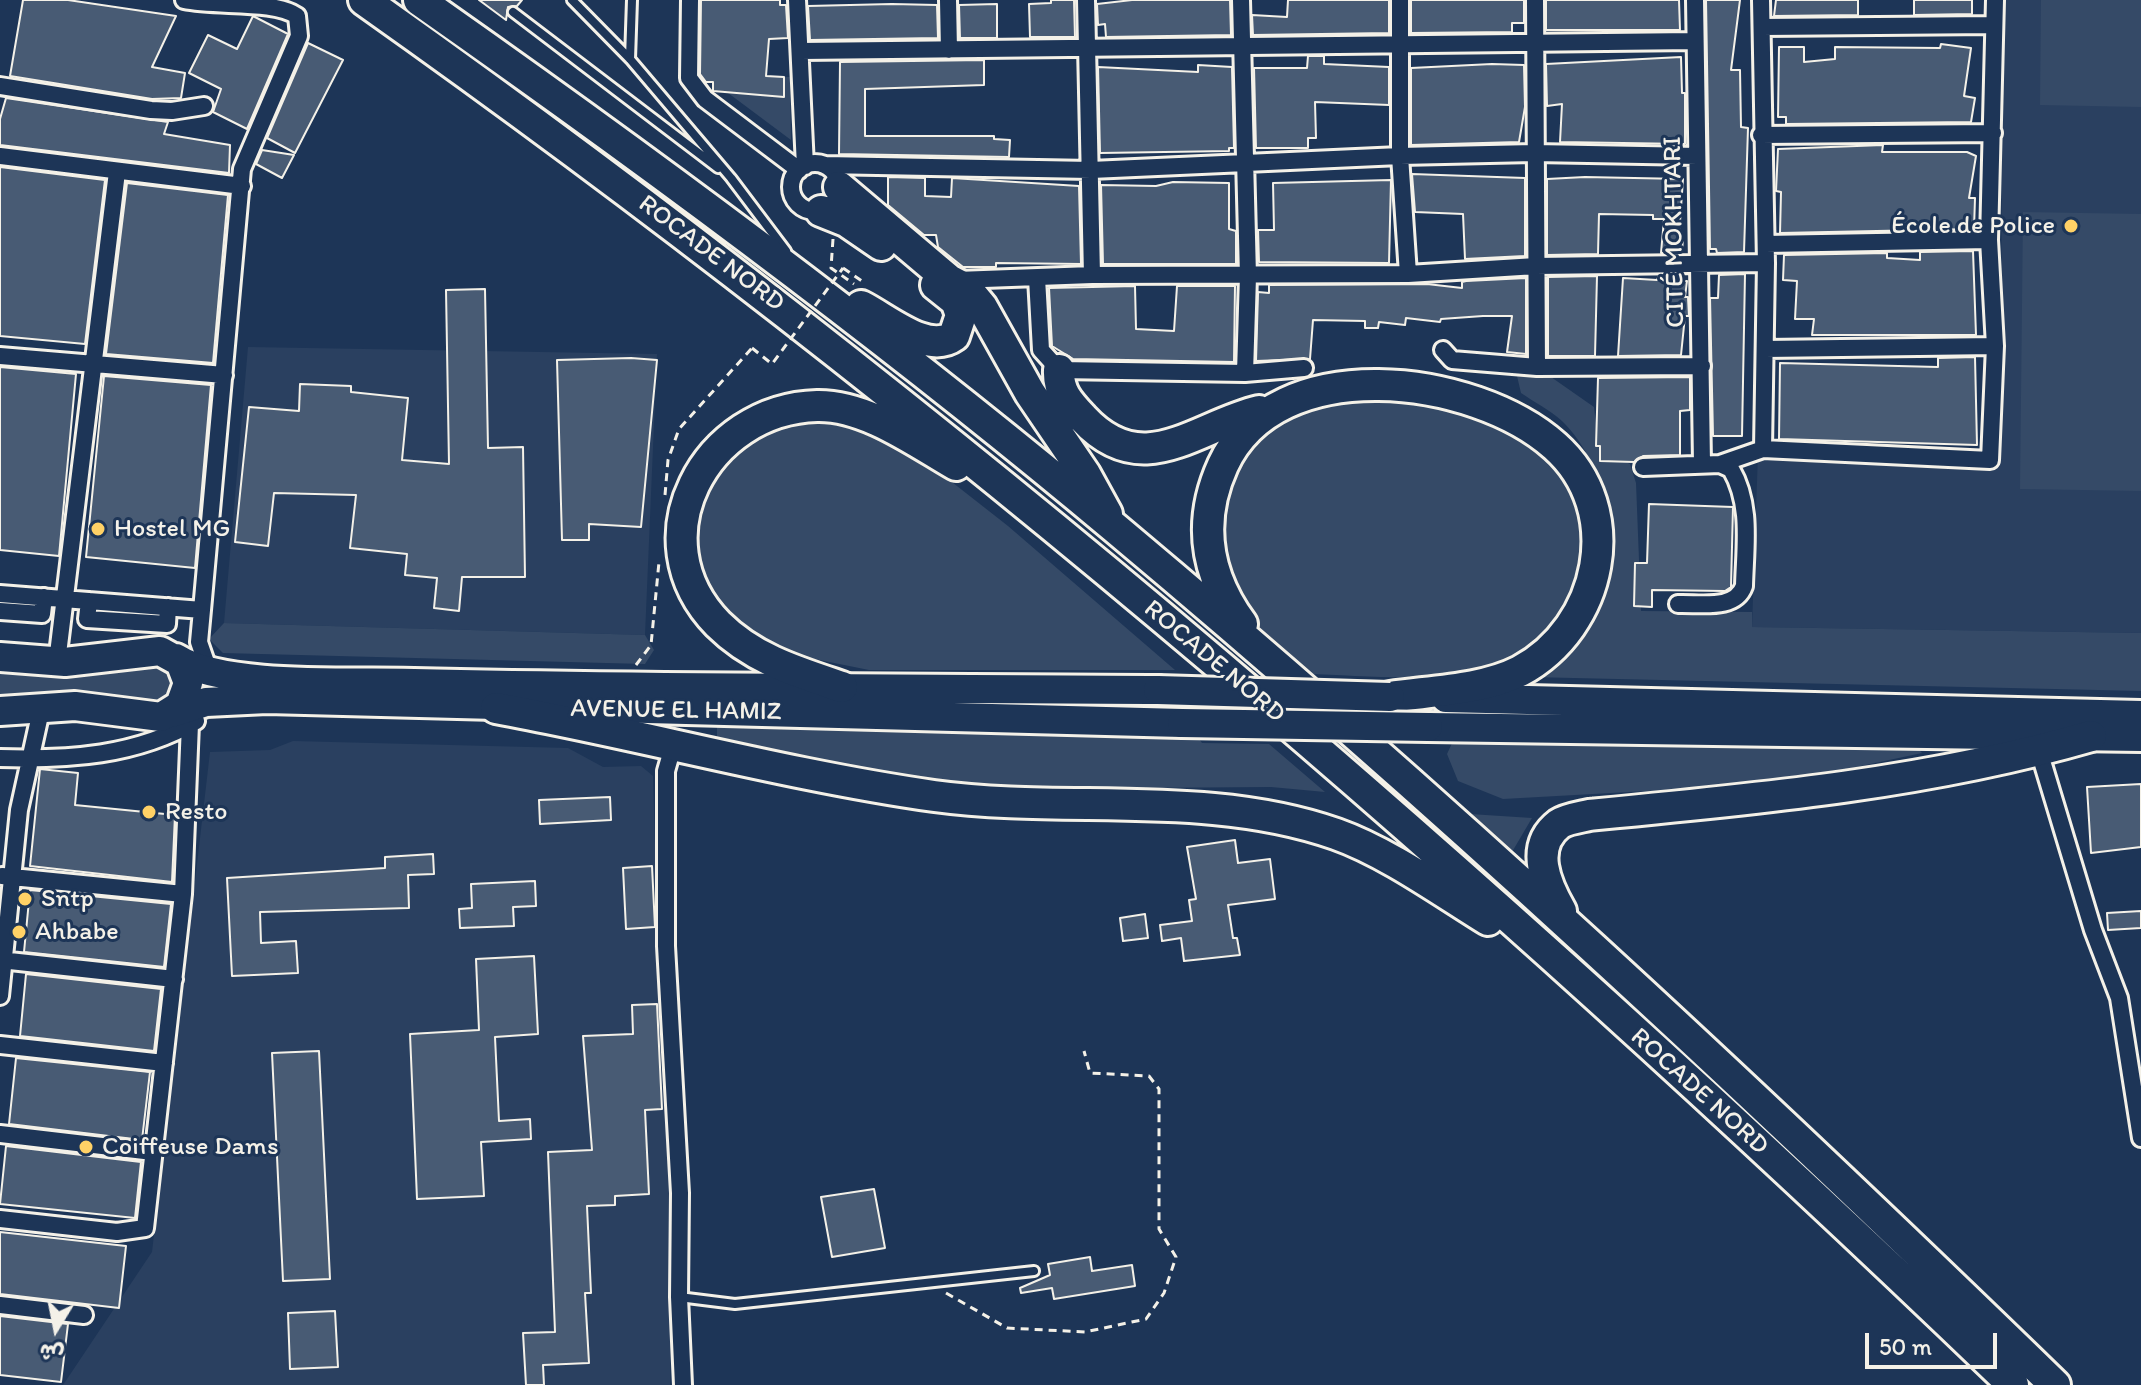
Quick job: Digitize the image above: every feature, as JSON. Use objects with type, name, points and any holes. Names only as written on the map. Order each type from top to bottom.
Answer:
[{"type":"highway","name":"ROCADE NORD","points":[[364,0],[721,260],[1036,511],[1339,768],[1555,960],[1890,1267],[2013,1385]]},
{"type":"highway","name":"ROCADE NORD","points":[[419,0],[803,279],[1113,526],[1568,923],[1872,1207],[2055,1385]]},
{"type":"highway","points":[[803,279],[884,318],[925,342],[948,341],[961,323],[960,308],[951,296],[856,227],[828,187]]},
{"type":"highway","points":[[828,187],[949,280],[968,290],[982,307],[1030,393],[1094,488],[1113,526]]},
{"type":"highway","points":[[1059,370],[1059,383],[1065,399],[1098,435],[1132,448],[1169,448],[1240,415],[1340,387],[1433,390],[1476,401],[1520,420],[1557,447],[1581,481],[1595,520],[1597,573],[1579,618],[1549,653],[1518,672],[1489,682],[1390,697]]},
{"type":"highway","points":[[842,687],[768,662],[716,622],[694,586],[683,549],[687,497],[704,464],[719,446],[758,419],[783,412],[818,406],[848,411],[899,432],[1036,511]]},
{"type":"highway","points":[[1264,655],[1223,599],[1210,555],[1209,495],[1230,450],[1244,431],[1279,406]]},
{"type":"highway","points":[[0,657],[57,662],[155,650],[209,673],[279,679],[598,687],[1158,690],[2141,715]]},
{"type":"highway","points":[[176,658],[186,672],[188,683],[181,718]]},
{"type":"highway","name":"AVENUE EL HAMIZ","points":[[0,711],[42,706],[97,708],[150,718],[181,718],[206,702],[267,699],[496,708],[1182,723],[2141,737]]},
{"type":"highway","points":[[496,708],[674,743],[858,785],[987,802],[1240,813],[1294,823],[1337,834],[1555,960]]},
{"type":"highway","points":[[1568,923],[1546,884],[1542,861],[1545,843],[1559,823],[1589,815],[1802,793],[2039,751],[2091,736]]},
{"type":"street","points":[[184,0],[222,5],[283,4],[297,16],[299,36],[242,169],[199,642],[209,673]]},
{"type":"street","points":[[690,0],[689,78],[705,99],[828,187],[1091,170],[1400,156],[1534,153],[1697,156]]},
{"type":"street","points":[[797,0],[801,51],[802,168],[791,184],[794,199],[806,209],[828,187]]},
{"type":"street","points":[[948,0],[949,50]]},
{"type":"street","points":[[1086,0],[1092,275]]},
{"type":"street","points":[[1241,0],[1248,276],[1245,373]]},
{"type":"street","points":[[1400,0],[1400,156],[1408,274]]},
{"type":"street","points":[[1535,0],[1537,367]]},
{"type":"street","name":"CITÉ MOKHTARI","points":[[1695,0],[1702,463]]},
{"type":"street","points":[[1761,0],[1761,135],[1766,244],[1763,449]]},
{"type":"street","points":[[1720,464],[1763,449],[1990,460],[1995,346],[1989,240],[1995,0]]},
{"type":"street","points":[[1762,27],[1994,25]]},
{"type":"street","points":[[801,51],[1695,41]]},
{"type":"street","points":[[0,86],[151,110],[191,110],[204,106]]},
{"type":"street","points":[[1761,135],[1993,133]]},
{"type":"street","points":[[0,156],[242,186]]},
{"type":"street","points":[[57,662],[117,172]]},
{"type":"street","points":[[1766,244],[1989,240]]},
{"type":"street","points":[[949,280],[1092,275],[1408,274],[1536,266],[1766,263]]},
{"type":"street","points":[[1037,278],[1041,350],[1059,370],[1245,373],[1304,368]]},
{"type":"street","points":[[1765,349],[1995,346]]},
{"type":"street","points":[[1443,350],[1452,360],[1537,367],[1702,366]]},
{"type":"street","points":[[0,356],[224,375]]},
{"type":"street","points":[[1643,467],[1720,464],[1731,469],[1743,497],[1744,586],[1740,596],[1731,602],[1678,604]]},
{"type":"street","points":[[0,594],[202,610]]},
{"type":"street","points":[[0,611],[42,614],[44,597]]},
{"type":"street","points":[[0,996],[5,876],[42,706]]},
{"type":"street","points":[[0,758],[113,752],[140,746],[181,718]]},
{"type":"street","points":[[0,1219],[117,1232],[145,1228],[183,894],[181,718]]},
{"type":"street","points":[[674,743],[666,771],[666,946],[680,1193],[679,1297],[683,1385]]},
{"type":"street","points":[[2039,751],[2093,930],[2119,998],[2141,1138]]},
{"type":"street","points":[[5,876],[183,894]]},
{"type":"street","points":[[2,960],[174,979]]},
{"type":"street","points":[[0,1045],[164,1063]]},
{"type":"street","points":[[0,1134],[153,1152]]},
{"type":"street","points":[[0,1305],[84,1315]]},
{"type":"lane","points":[[572,0],[630,59],[731,178],[803,279]]},
{"type":"lane","points":[[630,59],[632,0]]},
{"type":"lane","points":[[513,12],[731,178]]},
{"type":"lane","points":[[679,1297],[735,1304],[1034,1271]]},
{"type":"path","points":[[664,509],[668,460],[679,429],[752,348],[772,364],[843,268]]},
{"type":"path","points":[[598,687],[636,665],[651,645],[660,556]]},
{"type":"path","points":[[925,1283],[1007,1328],[1085,1332],[1146,1319],[1164,1293],[1176,1257],[1159,1229],[1159,1089],[1149,1076],[1090,1073],[1084,1051]]},
{"type":"shaded area","name":"École de Police","points":[[2002,0],[2141,0],[2141,633],[1752,627],[1758,453],[2001,453]]},
{"type":"shaded area","points":[[2041,0],[2141,0],[2141,107],[2040,105]]},
{"type":"shaded area","points":[[790,77],[791,140],[708,78]]},
{"type":"shaded area","points":[[2023,212],[2141,214],[2141,491],[2020,489]]},
{"type":"shaded area","points":[[248,347],[657,354],[645,635],[224,623]]},
{"type":"shaded area","points":[[1517,376],[1551,377],[1594,407],[1602,442],[1611,453],[1630,464],[1636,483],[1641,611],[1752,612],[1752,627],[2141,633],[2141,691],[1530,677],[1572,642],[1592,617],[1602,594],[1610,541],[1601,488],[1592,463],[1562,421],[1521,393]]},
{"type":"shaded area","points":[[1374,396],[1443,406],[1494,421],[1540,447],[1562,472],[1576,502],[1583,535],[1582,569],[1572,601],[1554,630],[1528,653],[1479,672],[1450,676],[1307,674],[1239,607],[1215,519],[1236,461],[1275,421],[1298,410]]},
{"type":"shaded area","points":[[816,421],[863,427],[920,457],[1008,526],[1175,670],[869,670],[765,649],[730,625],[696,570],[692,528],[713,468],[772,427]]},
{"type":"shaded area","points":[[224,623],[645,635],[654,650],[645,664],[223,653],[209,639]]},
{"type":"shaded area","points":[[154,664],[169,669],[176,689],[162,705],[65,693],[0,698],[0,672],[76,676]]},
{"type":"shaded area","points":[[717,726],[1198,737],[1202,743],[1269,744],[1325,792],[1271,787],[989,789],[717,743]]},
{"type":"shaded area","points":[[1454,739],[1913,743],[1922,753],[1786,782],[1503,799],[1458,781],[1447,754]]},
{"type":"shaded area","points":[[293,741],[568,748],[603,767],[641,766],[653,776],[662,1086],[669,1088],[674,1216],[670,1385],[63,1385],[152,1252],[210,752],[270,750]]},
{"type":"shaded area","points":[[1470,814],[1532,818],[1512,852]]},
{"type":"building","points":[[23,0],[68,0],[176,16],[152,67],[185,73],[181,98],[152,99],[10,76]]},
{"type":"building","points":[[479,0],[522,0],[517,6],[508,7],[506,20]]},
{"type":"building","points":[[701,0],[780,0],[780,5],[786,5],[788,38],[769,39],[766,76],[784,77],[784,97],[713,91],[713,82],[706,82],[700,74]]},
{"type":"building","points":[[1051,0],[1074,0],[1075,37],[1030,37],[1029,4],[1051,3]]},
{"type":"building","points":[[1132,0],[1230,0],[1231,35],[1106,37],[1105,24],[1098,25],[1097,4]]},
{"type":"building","points":[[1288,0],[1389,0],[1389,33],[1253,35],[1252,15],[1287,17]]},
{"type":"building","points":[[1411,0],[1524,0],[1524,23],[1512,23],[1512,32],[1411,33]]},
{"type":"building","points":[[1546,0],[1679,0],[1680,30],[1546,30]]},
{"type":"building","points":[[1706,0],[1740,0],[1731,70],[1740,70],[1741,127],[1748,128],[1744,252],[1717,253],[1716,249],[1710,249]]},
{"type":"building","points":[[1776,0],[1858,0],[1858,15],[1774,16]]},
{"type":"building","points":[[1914,0],[1972,0],[1972,14],[1914,15]]},
{"type":"building","points":[[997,4],[997,38],[960,38],[959,5]]},
{"type":"building","points":[[937,5],[938,38],[810,40],[808,6]]},
{"type":"building","points":[[253,16],[288,34],[247,129],[213,112],[221,89],[189,73],[208,35],[237,49]]},
{"type":"building","points":[[308,43],[343,60],[295,153],[267,138]]},
{"type":"building","points":[[1941,44],[1971,48],[1964,96],[1975,98],[1971,122],[1786,124],[1786,117],[1778,117],[1779,47],[1804,47],[1804,62],[1835,59],[1835,47],[1940,48]]},
{"type":"building","points":[[1308,56],[1324,56],[1324,64],[1389,67],[1389,105],[1315,102],[1316,138],[1308,138],[1308,148],[1256,148],[1254,68],[1307,68]]},
{"type":"building","points":[[1681,57],[1685,144],[1560,142],[1562,104],[1547,106],[1546,64]]},
{"type":"building","points":[[984,60],[984,85],[865,89],[865,136],[994,136],[994,139],[1010,140],[1009,157],[839,154],[840,62]]},
{"type":"building","points":[[1198,65],[1232,67],[1234,148],[1229,148],[1229,151],[1100,153],[1098,67],[1198,72]]},
{"type":"building","points":[[1524,65],[1525,107],[1519,142],[1411,145],[1411,68]]},
{"type":"building","points":[[6,98],[168,122],[164,134],[230,145],[229,173],[0,145],[0,119]]},
{"type":"building","points":[[1883,145],[1882,152],[1967,152],[1976,156],[1969,198],[1975,198],[1974,229],[1780,233],[1781,192],[1776,191],[1778,149]]},
{"type":"building","points":[[262,150],[294,155],[282,178],[256,164]]},
{"type":"building","points":[[0,167],[105,180],[85,344],[0,336]]},
{"type":"building","points":[[1412,174],[1525,178],[1525,256],[1465,259],[1463,214],[1415,212]]},
{"type":"building","points":[[888,177],[925,178],[925,196],[951,197],[952,178],[1079,186],[1081,264],[996,263],[996,267],[963,267],[938,247],[936,235],[924,235],[888,205]]},
{"type":"building","points":[[1547,179],[1683,179],[1679,236],[1683,237],[1682,253],[1661,253],[1664,219],[1653,219],[1653,215],[1599,214],[1598,254],[1547,255]]},
{"type":"building","points":[[1391,180],[1389,263],[1259,262],[1258,230],[1274,230],[1273,183]]},
{"type":"building","points":[[1173,182],[1229,183],[1229,229],[1236,231],[1236,264],[1103,264],[1101,185],[1156,186]]},
{"type":"building","points":[[127,183],[228,195],[213,363],[106,354]]},
{"type":"building","points":[[1973,251],[1976,335],[1812,335],[1814,319],[1795,319],[1797,281],[1783,280],[1784,255],[1887,253],[1887,258],[1920,260],[1920,252]]},
{"type":"building","points":[[1745,274],[1742,436],[1713,436],[1710,298],[1718,298],[1719,275]]},
{"type":"building","points":[[1659,275],[1681,275],[1680,281],[1687,281],[1685,297],[1688,297],[1689,316],[1685,316],[1681,355],[1618,356],[1623,278],[1657,280]]},
{"type":"building","points":[[1597,276],[1595,356],[1548,356],[1548,277]]},
{"type":"building","points":[[1526,278],[1526,354],[1507,352],[1512,316],[1441,319],[1440,322],[1406,318],[1405,325],[1379,322],[1378,328],[1365,328],[1365,321],[1313,320],[1310,359],[1256,361],[1258,292],[1269,293],[1269,285],[1427,284],[1462,288],[1462,282],[1466,281]]},
{"type":"building","points":[[1135,286],[1136,329],[1174,331],[1177,286],[1235,286],[1234,362],[1073,359],[1052,346],[1049,288]]},
{"type":"building","points":[[485,289],[488,448],[523,447],[525,577],[462,577],[459,611],[434,608],[437,578],[405,575],[407,554],[350,548],[356,495],[274,493],[268,546],[235,542],[249,407],[299,411],[300,384],[351,386],[351,392],[408,398],[402,460],[449,464],[446,290]]},
{"type":"building","points":[[1975,357],[1977,445],[1779,439],[1780,363],[1938,367],[1938,358]]},
{"type":"building","points":[[557,360],[657,360],[641,527],[589,524],[589,540],[562,540]]},
{"type":"building","points":[[0,367],[76,374],[59,556],[0,550]]},
{"type":"building","points":[[104,376],[211,385],[195,568],[86,557]]},
{"type":"building","points":[[1690,377],[1690,410],[1680,411],[1680,455],[1643,456],[1634,462],[1600,461],[1600,446],[1596,446],[1598,378]]},
{"type":"building","points":[[1649,504],[1733,507],[1731,587],[1725,591],[1652,590],[1652,607],[1634,606],[1635,563],[1647,563]]},
{"type":"building","points":[[40,769],[78,773],[75,805],[175,815],[172,882],[30,866]]},
{"type":"building","points":[[2141,784],[2141,847],[2091,853],[2087,787]]},
{"type":"building","points":[[610,797],[611,820],[540,824],[539,800]]},
{"type":"building","points":[[1235,840],[1238,863],[1270,859],[1275,899],[1228,905],[1233,938],[1237,938],[1240,955],[1184,961],[1181,938],[1162,941],[1160,925],[1192,921],[1189,900],[1196,899],[1187,847]]},
{"type":"building","points":[[433,854],[434,874],[408,875],[409,908],[260,912],[261,943],[296,941],[298,973],[232,976],[227,878],[385,868],[385,857]]},
{"type":"building","points":[[652,866],[655,927],[626,929],[623,868]]},
{"type":"building","points":[[535,881],[536,906],[513,907],[514,926],[460,928],[459,909],[472,908],[471,884]]},
{"type":"building","points":[[30,890],[171,904],[164,967],[24,952]]},
{"type":"building","points":[[2141,911],[2141,928],[2108,930],[2107,913]]},
{"type":"building","points":[[1145,914],[1148,938],[1123,941],[1120,918]]},
{"type":"building","points":[[534,956],[538,1034],[495,1037],[499,1121],[530,1119],[531,1139],[481,1142],[484,1196],[417,1199],[410,1034],[479,1030],[476,959]]},
{"type":"building","points":[[26,974],[161,989],[154,1051],[20,1036]]},
{"type":"building","points":[[657,1004],[662,1109],[645,1110],[649,1194],[615,1196],[615,1205],[587,1206],[591,1293],[585,1293],[589,1363],[543,1365],[544,1385],[526,1385],[523,1333],[555,1332],[548,1152],[592,1150],[583,1036],[633,1034],[632,1005]]},
{"type":"building","points":[[319,1051],[330,1279],[283,1281],[272,1053]]},
{"type":"building","points":[[16,1058],[150,1072],[142,1140],[9,1124]]},
{"type":"building","points":[[6,1146],[141,1162],[135,1218],[0,1204]]},
{"type":"building","points":[[874,1189],[885,1248],[832,1257],[821,1197]]},
{"type":"building","points":[[0,1232],[126,1246],[119,1308],[0,1294]]},
{"type":"building","points":[[1090,1257],[1092,1271],[1132,1265],[1135,1286],[1054,1299],[1052,1288],[1021,1293],[1020,1288],[1050,1275],[1048,1264]]},
{"type":"building","points":[[335,1311],[338,1367],[290,1369],[288,1313]]},
{"type":"building","points":[[0,1316],[68,1324],[61,1382],[0,1375]]},
{"type":"place","name":"École de Police","points":[[2071,226]]},
{"type":"place","name":"Hostel MG","points":[[98,529]]},
{"type":"place","name":"Resto","points":[[149,812]]},
{"type":"place","name":"Sntp","points":[[25,899]]},
{"type":"place","name":"Ahbabe","points":[[19,932]]},
{"type":"place","name":"Coiffeuse Dams","points":[[86,1147]]}]
